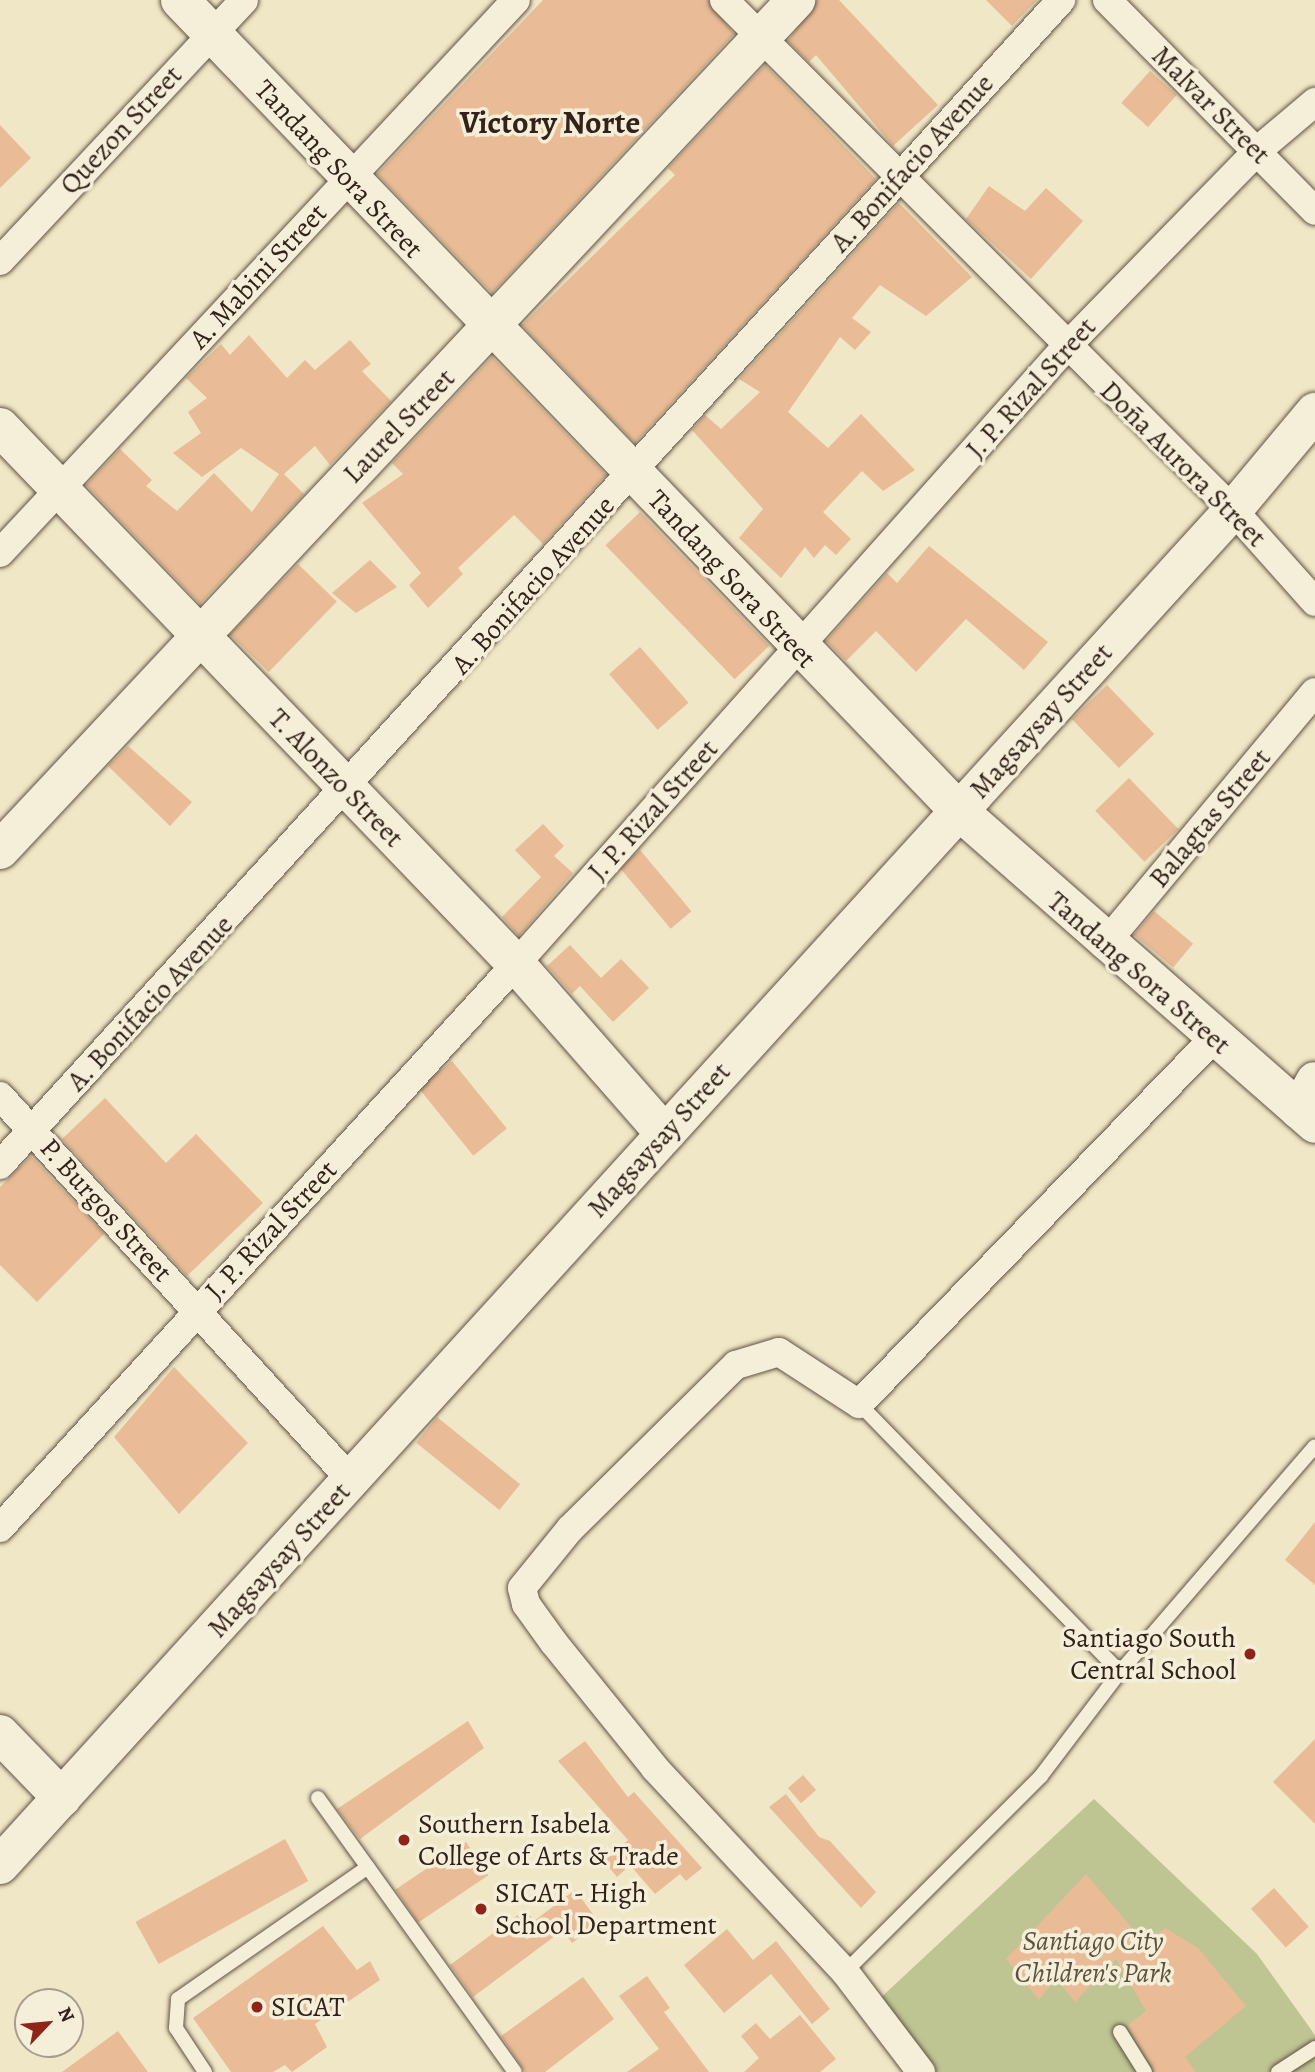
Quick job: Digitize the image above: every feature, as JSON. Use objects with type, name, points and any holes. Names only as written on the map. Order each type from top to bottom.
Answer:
[{"type":"street","name":"Tandang Sora Street","points":[[180,0],[797,649],[958,811],[1104,945],[1213,1039],[1310,1105]]},
{"type":"street","name":"Quezon Street","points":[[0,261],[243,0]]},
{"type":"street","name":"A. Mabini Street","points":[[0,553],[516,0]]},
{"type":"street","name":"Doña Aurora Street","points":[[724,0],[1066,347],[1233,510],[1315,601]]},
{"type":"street","name":"Laurel Street","points":[[0,850],[491,329],[796,0]]},
{"type":"street","name":"A. Bonifacio Avenue","points":[[0,1165],[634,475],[899,177],[1061,0]]},
{"type":"street","name":"Malvar Street","points":[[1107,0],[1315,211]]},
{"type":"street","name":"J. P. Rizal Street","points":[[0,1528],[516,964],[1066,347],[1257,151],[1315,102]]},
{"type":"street","name":"Magsaysay Street","points":[[0,1865],[1233,510],[1315,412]]},
{"type":"street","name":"T. Alonzo Street","points":[[0,427],[516,964],[665,1135]]},
{"type":"street","name":"Balagtas Street","points":[[1104,945],[1315,692]]},
{"type":"street","points":[[921,2072],[845,1972],[655,1768],[522,1596],[563,1537],[736,1365],[779,1352],[859,1404],[1213,1039]]},
{"type":"street","name":"P. Burgos Street","points":[[0,1097],[351,1480]]},
{"type":"street","points":[[0,1734],[62,1798]]},
{"type":"lane","points":[[859,1404],[1120,1672]]},
{"type":"lane","points":[[845,1972],[1041,1776],[1120,1672],[1315,1446]]},
{"type":"lane","points":[[318,1798],[515,2072]]},
{"type":"lane","points":[[205,2072],[176,2028],[178,1998],[368,1867]]},
{"type":"lane","points":[[1120,2032],[1145,2072]]},
{"type":"lane","points":[[1278,2072],[1315,2048]]},
{"type":"green space","name":"Santiago City Children's Park","points":[[1094,1799],[1257,1954],[1315,2035],[1315,2072],[923,2072],[875,2003]]},
{"type":"building","points":[[543,0],[708,0],[734,34],[492,293],[377,174]]},
{"type":"building","points":[[817,0],[839,0],[938,105],[893,146],[816,55],[809,62],[788,41]]},
{"type":"building","points":[[986,0],[1037,0],[1012,26]]},
{"type":"building","points":[[765,65],[876,179],[635,443],[522,325],[675,175],[668,168]]},
{"type":"building","points":[[1150,71],[1177,95],[1148,127],[1121,103]]},
{"type":"building","points":[[0,125],[31,158],[0,188]]},
{"type":"building","points":[[989,186],[1025,211],[1046,188],[1083,221],[1031,279],[966,219]]},
{"type":"building","points":[[899,203],[972,277],[926,316],[880,285],[852,318],[871,332],[855,350],[840,337],[788,412],[828,448],[861,414],[915,470],[883,491],[862,471],[823,512],[851,539],[836,555],[825,545],[814,558],[805,547],[781,578],[739,538],[763,509],[692,430],[705,415],[721,429],[760,392],[739,379]]},
{"type":"building","points":[[249,335],[287,378],[305,360],[315,370],[350,340],[371,364],[362,371],[391,401],[330,465],[315,446],[284,474],[304,494],[200,604],[86,485],[120,449],[152,480],[146,486],[177,511],[214,473],[252,512],[279,474],[241,448],[202,477],[173,453],[201,433],[188,412],[207,398],[186,378],[221,344],[230,355]]},
{"type":"building","points":[[492,357],[606,475],[543,544],[514,515],[458,568],[463,574],[428,608],[409,585],[421,573],[362,503],[403,474],[392,463]]},
{"type":"building","points":[[640,512],[769,646],[735,679],[605,545]]},
{"type":"building","points":[[929,546],[1048,642],[1024,670],[966,619],[916,672],[876,631],[846,661],[826,641],[887,573],[897,583]]},
{"type":"building","points":[[370,560],[397,587],[356,613],[332,593]]},
{"type":"building","points":[[298,564],[337,602],[269,672],[230,634]]},
{"type":"building","points":[[640,647],[689,703],[658,730],[609,674]]},
{"type":"building","points":[[1107,685],[1154,734],[1119,768],[1072,719]]},
{"type":"building","points":[[128,746],[192,802],[170,826],[108,766]]},
{"type":"building","points":[[1129,778],[1178,829],[1145,862],[1095,811]]},
{"type":"building","points":[[543,824],[564,846],[554,856],[573,873],[519,936],[502,917],[541,877],[515,850]]},
{"type":"building","points":[[640,850],[691,911],[671,929],[619,867]]},
{"type":"building","points":[[1154,911],[1193,944],[1173,968],[1134,935]]},
{"type":"building","points":[[570,945],[601,978],[621,959],[649,988],[613,1022],[580,986],[572,994],[547,966]]},
{"type":"building","points":[[452,1061],[507,1129],[473,1156],[419,1088]]},
{"type":"building","points":[[105,1098],[166,1163],[196,1134],[263,1203],[187,1276],[62,1139]]},
{"type":"building","points":[[31,1156],[104,1234],[37,1302],[0,1265],[0,1187]]},
{"type":"building","points":[[174,1367],[248,1443],[179,1514],[114,1437]]},
{"type":"building","points":[[437,1417],[520,1484],[499,1510],[416,1443]]},
{"type":"building","points":[[1315,1522],[1315,1585],[1285,1560]]},
{"type":"building","points":[[468,1721],[484,1748],[360,1839],[337,1809]]},
{"type":"building","points":[[1315,1739],[1315,1824],[1273,1782]]},
{"type":"building","points":[[585,1741],[628,1797],[634,1792],[702,1868],[686,1881],[680,1874],[655,1894],[630,1865],[617,1877],[604,1861],[628,1840],[558,1761]]},
{"type":"building","points":[[803,1775],[816,1790],[801,1803],[788,1788]]},
{"type":"building","points":[[786,1794],[819,1837],[830,1841],[876,1892],[861,1908],[769,1807]]},
{"type":"building","points":[[285,1839],[308,1881],[159,1964],[135,1922]]},
{"type":"building","points":[[466,1842],[488,1875],[418,1923],[396,1890]]},
{"type":"building","points":[[1086,1874],[1145,1943],[1165,1928],[1198,1948],[1246,2006],[1185,2057],[1196,2072],[1155,2072],[1127,2026],[1146,2011],[1116,1959],[1075,2002],[1056,1978],[1039,2000],[1006,1959]]},
{"type":"building","points":[[1274,1888],[1309,1927],[1286,1947],[1251,1909]]},
{"type":"building","points":[[575,1890],[599,1922],[572,1943],[563,1930],[473,1997],[450,1965],[526,1909],[534,1921]]},
{"type":"building","name":"SICAT","points":[[323,1926],[357,1970],[370,1961],[380,1980],[315,2024],[327,2047],[292,2072],[285,2065],[273,2072],[231,2072],[193,2018]]},
{"type":"building","points":[[727,1929],[753,1960],[776,1941],[830,2009],[812,2024],[771,1974],[724,2013],[684,1965]]},
{"type":"building","points":[[647,1976],[670,2008],[664,2012],[709,2072],[627,2072],[659,2049],[619,1996]]},
{"type":"building","points":[[583,1977],[614,2019],[545,2072],[525,2072],[501,2036]]},
{"type":"building","points":[[800,2015],[836,2059],[820,2072],[744,2072],[759,2058],[741,2036],[756,2023],[770,2039]]},
{"type":"building","points":[[118,2031],[148,2072],[62,2072]]},
{"type":"place","name":"Santiago South Central School","points":[[1250,1654]]},
{"type":"place","name":"Southern Isabela College of Arts & Trade","points":[[404,1840]]},
{"type":"place","name":"SICAT - High School Department","points":[[481,1909]]},
{"type":"place","name":"SICAT","points":[[257,2007]]},
{"type":"district","name":"Victory Norte","points":[[550,122]]}]
